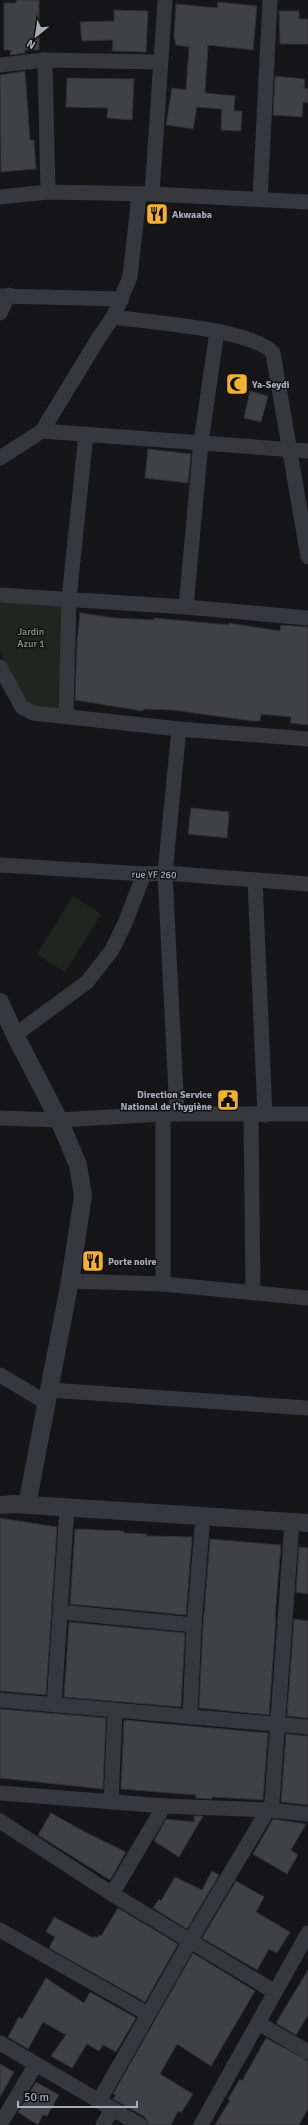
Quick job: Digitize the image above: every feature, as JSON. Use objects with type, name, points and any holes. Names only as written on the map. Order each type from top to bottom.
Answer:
[{"type":"street","points":[[0,458],[42,430],[98,339],[114,317],[130,277],[145,195],[160,62],[165,0]]},
{"type":"street","points":[[260,199],[270,0]]},
{"type":"street","points":[[0,65],[45,60],[160,62]]},
{"type":"street","points":[[45,60],[48,192]]},
{"type":"street","points":[[0,197],[48,192],[308,202]]},
{"type":"street","points":[[0,313],[4,296],[122,299]]},
{"type":"street","points":[[114,317],[217,331],[260,343],[268,347],[273,353],[308,558]]},
{"type":"street","points":[[186,607],[201,442],[217,331]]},
{"type":"street","points":[[42,430],[308,451]]},
{"type":"street","points":[[66,716],[69,599],[86,434]]},
{"type":"street","points":[[0,595],[186,607],[308,618]]},
{"type":"street","points":[[0,667],[22,707],[27,711],[179,729],[308,739]]},
{"type":"street","points":[[163,1284],[170,1114],[165,873],[179,729]]},
{"type":"street","name":"rue YF 260","points":[[0,865],[144,874],[165,873],[308,884]]},
{"type":"street","points":[[14,1035],[87,982],[112,950],[144,874]]},
{"type":"street","points":[[253,1293],[258,1114],[255,880]]},
{"type":"street","points":[[0,1002],[14,1035],[59,1120],[78,1165],[83,1196],[70,1281],[49,1397],[10,1503],[202,1517],[300,1522],[278,1725],[274,1792],[269,1810],[148,2014],[106,2105],[103,2125]]},
{"type":"street","points":[[0,1118],[59,1120],[170,1114],[308,1114]]},
{"type":"street","points":[[70,1281],[163,1284],[308,1298]]},
{"type":"street","points":[[0,1375],[49,1397],[308,1408]]},
{"type":"street","points":[[54,1705],[67,1508]]},
{"type":"street","points":[[190,1717],[194,1625],[202,1517]]},
{"type":"street","points":[[61,1612],[194,1625]]},
{"type":"street","points":[[0,1700],[308,1727]]},
{"type":"street","points":[[111,1802],[115,1711]]},
{"type":"street","points":[[1,1798],[269,1810],[308,1814]]},
{"type":"street","points":[[112,1894],[164,1806]]},
{"type":"street","points":[[0,1821],[112,1894],[275,1992]]},
{"type":"street","points":[[0,1930],[148,2014]]},
{"type":"street","points":[[201,2125],[275,1992],[307,1939]]},
{"type":"street","points":[[258,2023],[308,2052]]},
{"type":"street","points":[[0,2043],[140,2125]]},
{"type":"street","points":[[0,2125],[36,2064]]},
{"type":"green space","name":"Jardin Azur 1","points":[[0,601],[63,606],[60,709],[30,706],[0,653]]},
{"type":"green space","points":[[73,896],[101,914],[65,972],[37,954]]},
{"type":"building","points":[[16,0],[39,0],[39,50],[25,50],[25,53],[10,55],[11,50],[4,50],[4,3],[16,3]]},
{"type":"building","points":[[218,2],[257,6],[253,50],[208,45],[205,93],[235,96],[234,111],[242,111],[241,131],[221,130],[222,109],[197,107],[193,129],[166,125],[172,88],[186,90],[189,47],[176,45],[174,38],[176,4],[217,8]]},
{"type":"building","points":[[114,10],[148,11],[146,52],[112,51],[113,40],[82,41],[80,22],[114,21]]},
{"type":"building","points":[[279,11],[299,11],[299,19],[308,19],[308,44],[280,44]]},
{"type":"building","points":[[25,71],[30,140],[34,140],[36,169],[1,172],[0,75]]},
{"type":"building","points":[[275,76],[305,79],[304,88],[308,89],[308,103],[303,102],[302,117],[273,115]]},
{"type":"building","points":[[67,78],[134,79],[132,120],[107,118],[108,108],[66,107]]},
{"type":"building","points":[[250,391],[268,396],[261,422],[244,418]]},
{"type":"building","points":[[148,449],[191,454],[188,483],[145,478]]},
{"type":"building","points":[[80,613],[116,618],[154,620],[154,618],[229,625],[229,623],[280,631],[281,625],[308,627],[308,725],[290,723],[291,717],[261,714],[260,721],[253,721],[172,710],[143,709],[143,711],[75,700],[77,644]]},
{"type":"building","points":[[191,808],[229,812],[227,838],[188,834]]},
{"type":"building","points":[[0,1518],[57,1527],[46,1695],[0,1691]]},
{"type":"building","points":[[75,1529],[124,1531],[124,1533],[147,1534],[146,1536],[192,1537],[186,1615],[70,1604]]},
{"type":"building","points":[[210,1539],[281,1545],[269,1715],[199,1708],[203,1626]]},
{"type":"building","points":[[299,1547],[308,1548],[308,1594],[296,1592]]},
{"type":"building","points":[[294,1619],[308,1621],[308,1718],[287,1716]]},
{"type":"building","points":[[69,1622],[185,1633],[181,1707],[64,1697]]},
{"type":"building","points":[[0,1709],[106,1718],[103,1789],[0,1778]]},
{"type":"building","points":[[124,1720],[268,1733],[263,1800],[212,1797],[212,1799],[196,1798],[196,1795],[121,1789]]},
{"type":"building","points":[[286,1734],[308,1736],[308,1805],[281,1802]]},
{"type":"building","points":[[51,1813],[83,1831],[126,1852],[110,1880],[38,1835]]},
{"type":"building","points":[[194,1816],[203,1816],[179,1857],[154,1841],[166,1819],[194,1822]]},
{"type":"building","points":[[273,1819],[306,1824],[291,1850],[298,1855],[287,1874],[253,1854]]},
{"type":"building","points":[[212,1871],[219,1875],[187,1929],[153,1908],[159,1899],[161,1901],[175,1877],[202,1890]]},
{"type":"building","points":[[236,1881],[264,1897],[256,1912],[290,1932],[277,1953],[269,1949],[257,1970],[202,1938]]},
{"type":"building","points":[[118,1908],[178,1944],[145,2002],[49,1948],[55,1937],[46,1932],[54,1917],[93,1938],[94,1936],[97,1938],[99,1935],[101,1936]]},
{"type":"building","points":[[193,1953],[255,1991],[211,2066],[177,2044],[160,2074],[193,2094],[181,2113],[178,2111],[171,2125],[149,2125],[145,2117],[113,2099],[116,2095],[113,2094]]},
{"type":"building","points":[[308,1970],[308,2015],[296,2035],[276,2023]]},
{"type":"building","points":[[46,1978],[84,2003],[90,1992],[136,2018],[116,2052],[103,2045],[99,2051],[87,2044],[72,2068],[51,2056],[66,2035],[43,2022],[28,2049],[8,2037],[19,2017],[22,2019]]},
{"type":"building","points":[[266,2038],[308,2061],[308,2109],[299,2125],[215,2125],[230,2100],[228,2099],[240,2079],[242,2081]]},
{"type":"building","points":[[0,2064],[14,2072],[0,2097]]},
{"type":"building","points":[[36,2082],[59,2095],[47,2116],[43,2115],[38,2125],[18,2112]]},
{"type":"place","name":"Akwaaba","points":[[157,214]]},
{"type":"place","name":"Ya-Seydi","points":[[237,384]]},
{"type":"place","name":"Direction Service National de l'hygiène","points":[[228,1100]]},
{"type":"place","name":"Porte noire","points":[[93,1261]]}]
